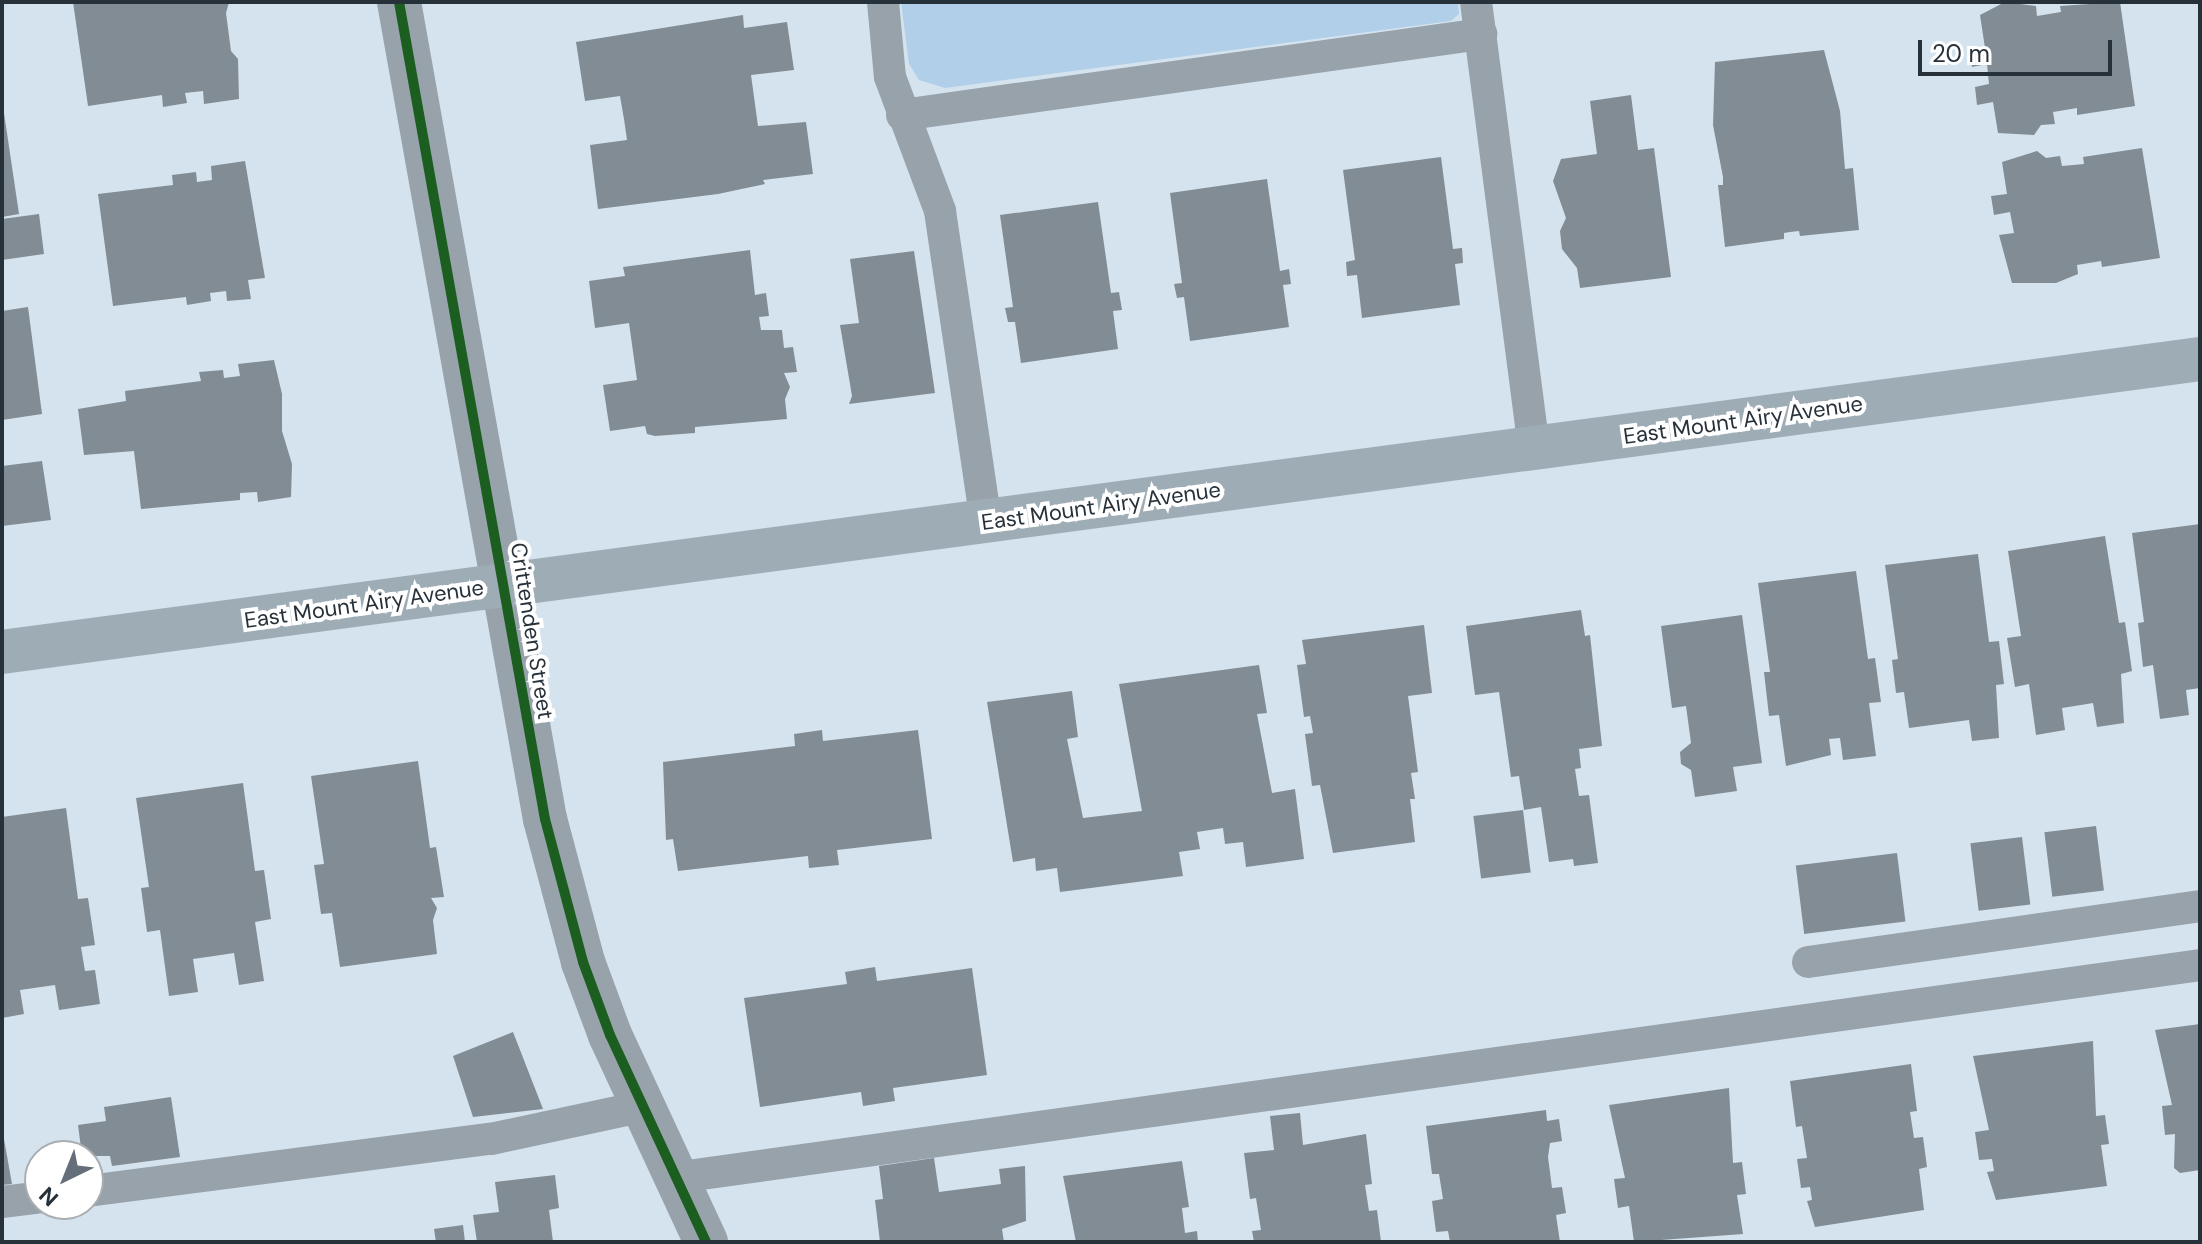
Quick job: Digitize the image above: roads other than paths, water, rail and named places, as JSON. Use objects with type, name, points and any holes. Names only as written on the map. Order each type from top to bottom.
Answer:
[{"type":"main road","name":"East Mount Airy Avenue","points":[[2,652],[2200,359]]},
{"type":"street","name":"Crittenden Street","points":[[399,2],[503,585],[561,886],[583,962],[640,1107],[706,1242]]},
{"type":"lane","points":[[883,2],[890,77],[940,211],[986,521]]},
{"type":"lane","points":[[1476,2],[1534,448]]},
{"type":"lane","points":[[902,115],[1481,34]]},
{"type":"lane","points":[[1808,962],[2200,906]]},
{"type":"lane","points":[[673,1178],[2200,965]]},
{"type":"lane","points":[[104,1189],[491,1139],[640,1107]]},
{"type":"lane","points":[[2,1202],[24,1199]]}]
